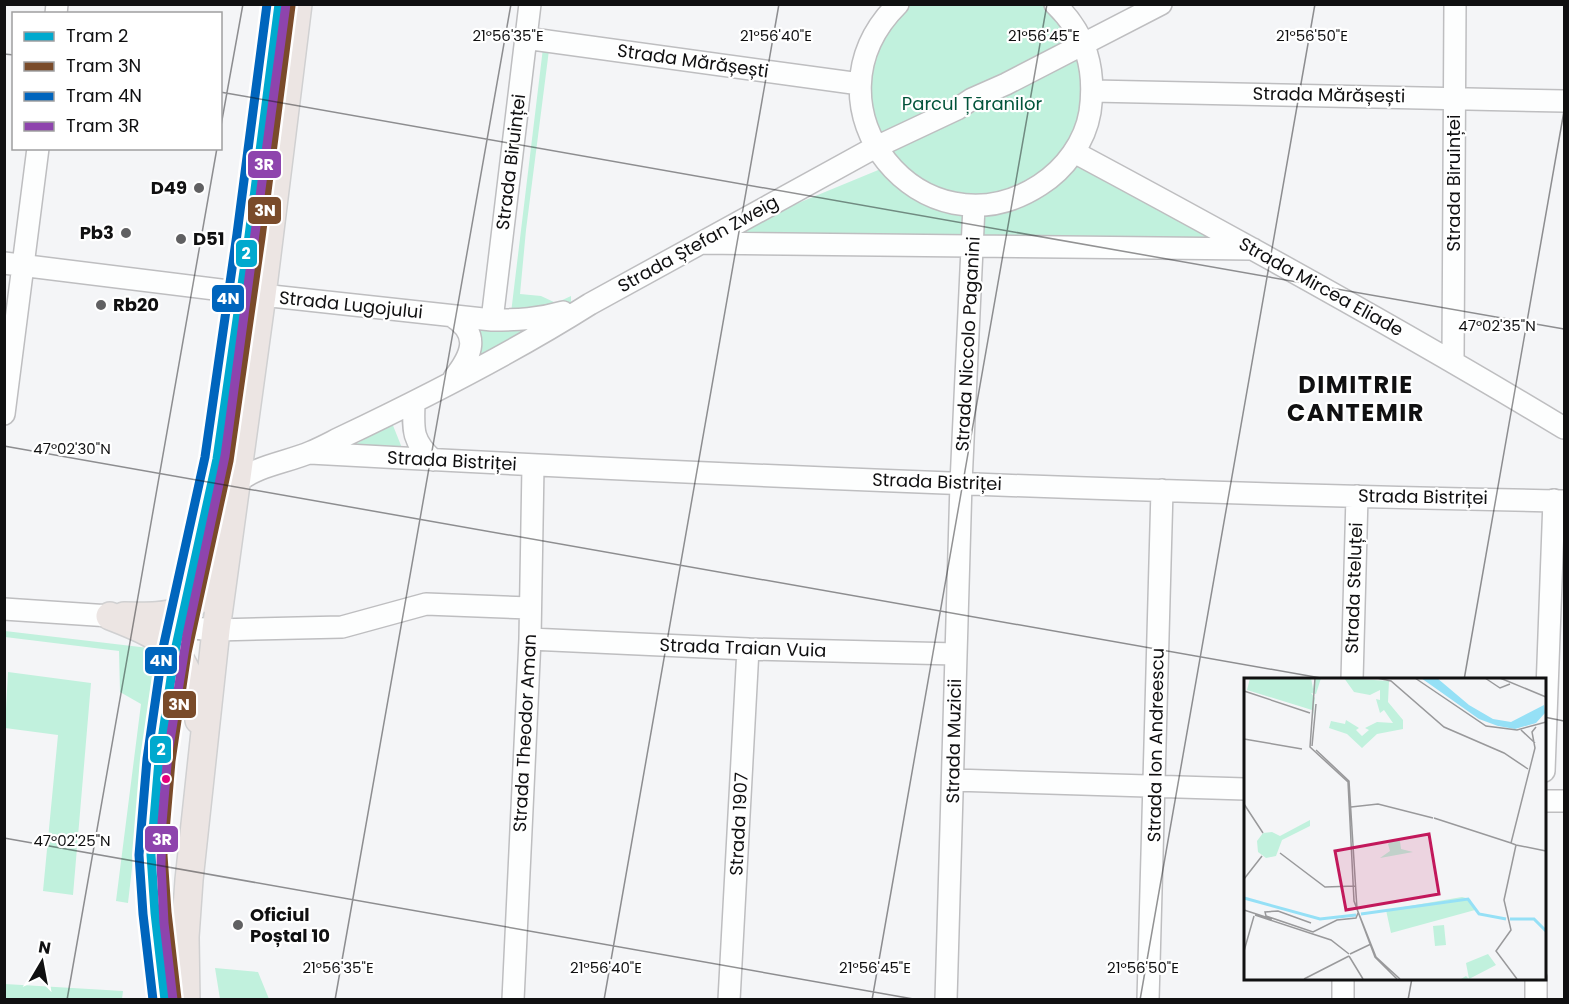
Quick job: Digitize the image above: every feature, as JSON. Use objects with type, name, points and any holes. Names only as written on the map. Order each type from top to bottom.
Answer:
[{"type":"main road","points":[[186,999],[184,937],[216,630],[262,295],[298,4]]},
{"type":"main road","points":[[110,616],[159,616],[184,611],[204,594],[225,559]]},
{"type":"main road","points":[[110,616],[158,637],[182,660],[196,703],[203,746]]},
{"type":"street","name":"Strada Biruinței","points":[[492,320],[530,4]]},
{"type":"street","points":[[898,4],[886,16],[872,37],[864,60],[860,84],[863,116],[875,147],[888,166],[920,191],[941,200],[974,206],[995,204],[1026,195],[1053,177],[1074,152],[1088,123],[1093,91],[1090,67],[1083,43],[1072,23],[1055,4]]},
{"type":"street","name":"Strada Ștefan Zweig","points":[[236,483],[267,465],[310,453],[414,404],[875,147],[1006,84],[1161,4]]},
{"type":"street","name":"Strada Biruinței","points":[[1454,361],[1455,4]]},
{"type":"street","name":"Strada Mărășești","points":[[525,38],[860,84]]},
{"type":"street","name":"Strada Mărășești","points":[[1093,91],[1564,101]]},
{"type":"street","points":[[4,414],[13,265],[38,150]]},
{"type":"street","name":"Strada Mircea Eliade","points":[[1074,152],[1256,249],[1454,361],[1564,428]]},
{"type":"street","name":"Strada Niccolo Paganini","points":[[961,483],[974,206]]},
{"type":"street","points":[[701,243],[1256,249]]},
{"type":"street","name":"Strada Lugojului","points":[[13,265],[492,320],[542,318],[590,304]]},
{"type":"street","points":[[452,316],[464,323],[472,342],[470,353],[463,367],[452,381]]},
{"type":"street","points":[[414,404],[416,441],[433,460]]},
{"type":"street","name":"Strada Bistriței","points":[[310,453],[533,466],[961,483],[1559,501]]},
{"type":"street","name":"Strada Theodor Aman","points":[[513,999],[530,639],[533,466]]},
{"type":"street","name":"Strada Muzicii","points":[[946,999],[961,483]]},
{"type":"street","name":"Strada Ion Andreescu","points":[[1148,999],[1162,490]]},
{"type":"street","name":"Strada Steluței","points":[[1352,678],[1357,496]]},
{"type":"street","points":[[1545,753],[1559,501]]},
{"type":"street","points":[[4,609],[110,616],[216,630],[342,627],[426,604],[530,608]]},
{"type":"street","name":"Strada Traian Vuia","points":[[530,639],[748,649],[956,654]]},
{"type":"street","name":"Strada 1907","points":[[729,999],[748,649]]},
{"type":"street","points":[[954,780],[1244,789]]},
{"type":"street","points":[[1545,801],[1564,801]]},
{"type":"street","points":[[1343,980],[1343,999]]},
{"type":"street","points":[[1536,980],[1536,999]]},
{"type":"green space","name":"Parcul Țăranilor","points":[[1055,4],[1091,67],[1075,153],[1256,249],[701,243],[888,166],[860,84],[898,5]]},
{"type":"green space","points":[[543,48],[549,50],[520,294],[541,296],[556,303],[571,296],[571,304],[511,313]]},
{"type":"green space","points":[[536,324],[477,361],[474,325]]},
{"type":"green space","points":[[392,423],[402,448],[356,444]]},
{"type":"green space","points":[[5,631],[157,649],[128,903],[116,901],[141,704],[120,692],[119,651],[5,637]]},
{"type":"green space","points":[[8,672],[91,683],[73,895],[43,891],[58,735],[5,728]]},
{"type":"green space","points":[[215,968],[258,972],[269,999],[220,999]]},
{"type":"green space","points":[[5,984],[123,991],[122,999],[5,999]]},
{"type":"tram line","name":"4N","points":[[153,1000],[139,855],[147,759],[163,648],[205,457],[267,4]]},
{"type":"tram line","name":"2","points":[[165,1000],[151,855],[159,760],[175,651],[217,459],[279,4]]},
{"type":"tram line","name":"3R","points":[[173,1000],[164,923],[161,865],[168,753],[187,635],[225,456],[286,4]]},
{"type":"tram line","name":"3N","points":[[177,999],[163,855],[171,761],[187,653],[229,461],[291,6]]},
{"type":"place","name":"D49","points":[[199,188]]},
{"type":"place","name":"Pb3","points":[[126,233]]},
{"type":"place","name":"D51","points":[[181,239]]},
{"type":"place","name":"Rb20","points":[[101,305]]},
{"type":"place","name":"Oficiul Poștal 10","points":[[238,925]]},
{"type":"district","name":"DIMITRIE CANTEMIR","points":[[1356,399]]}]
